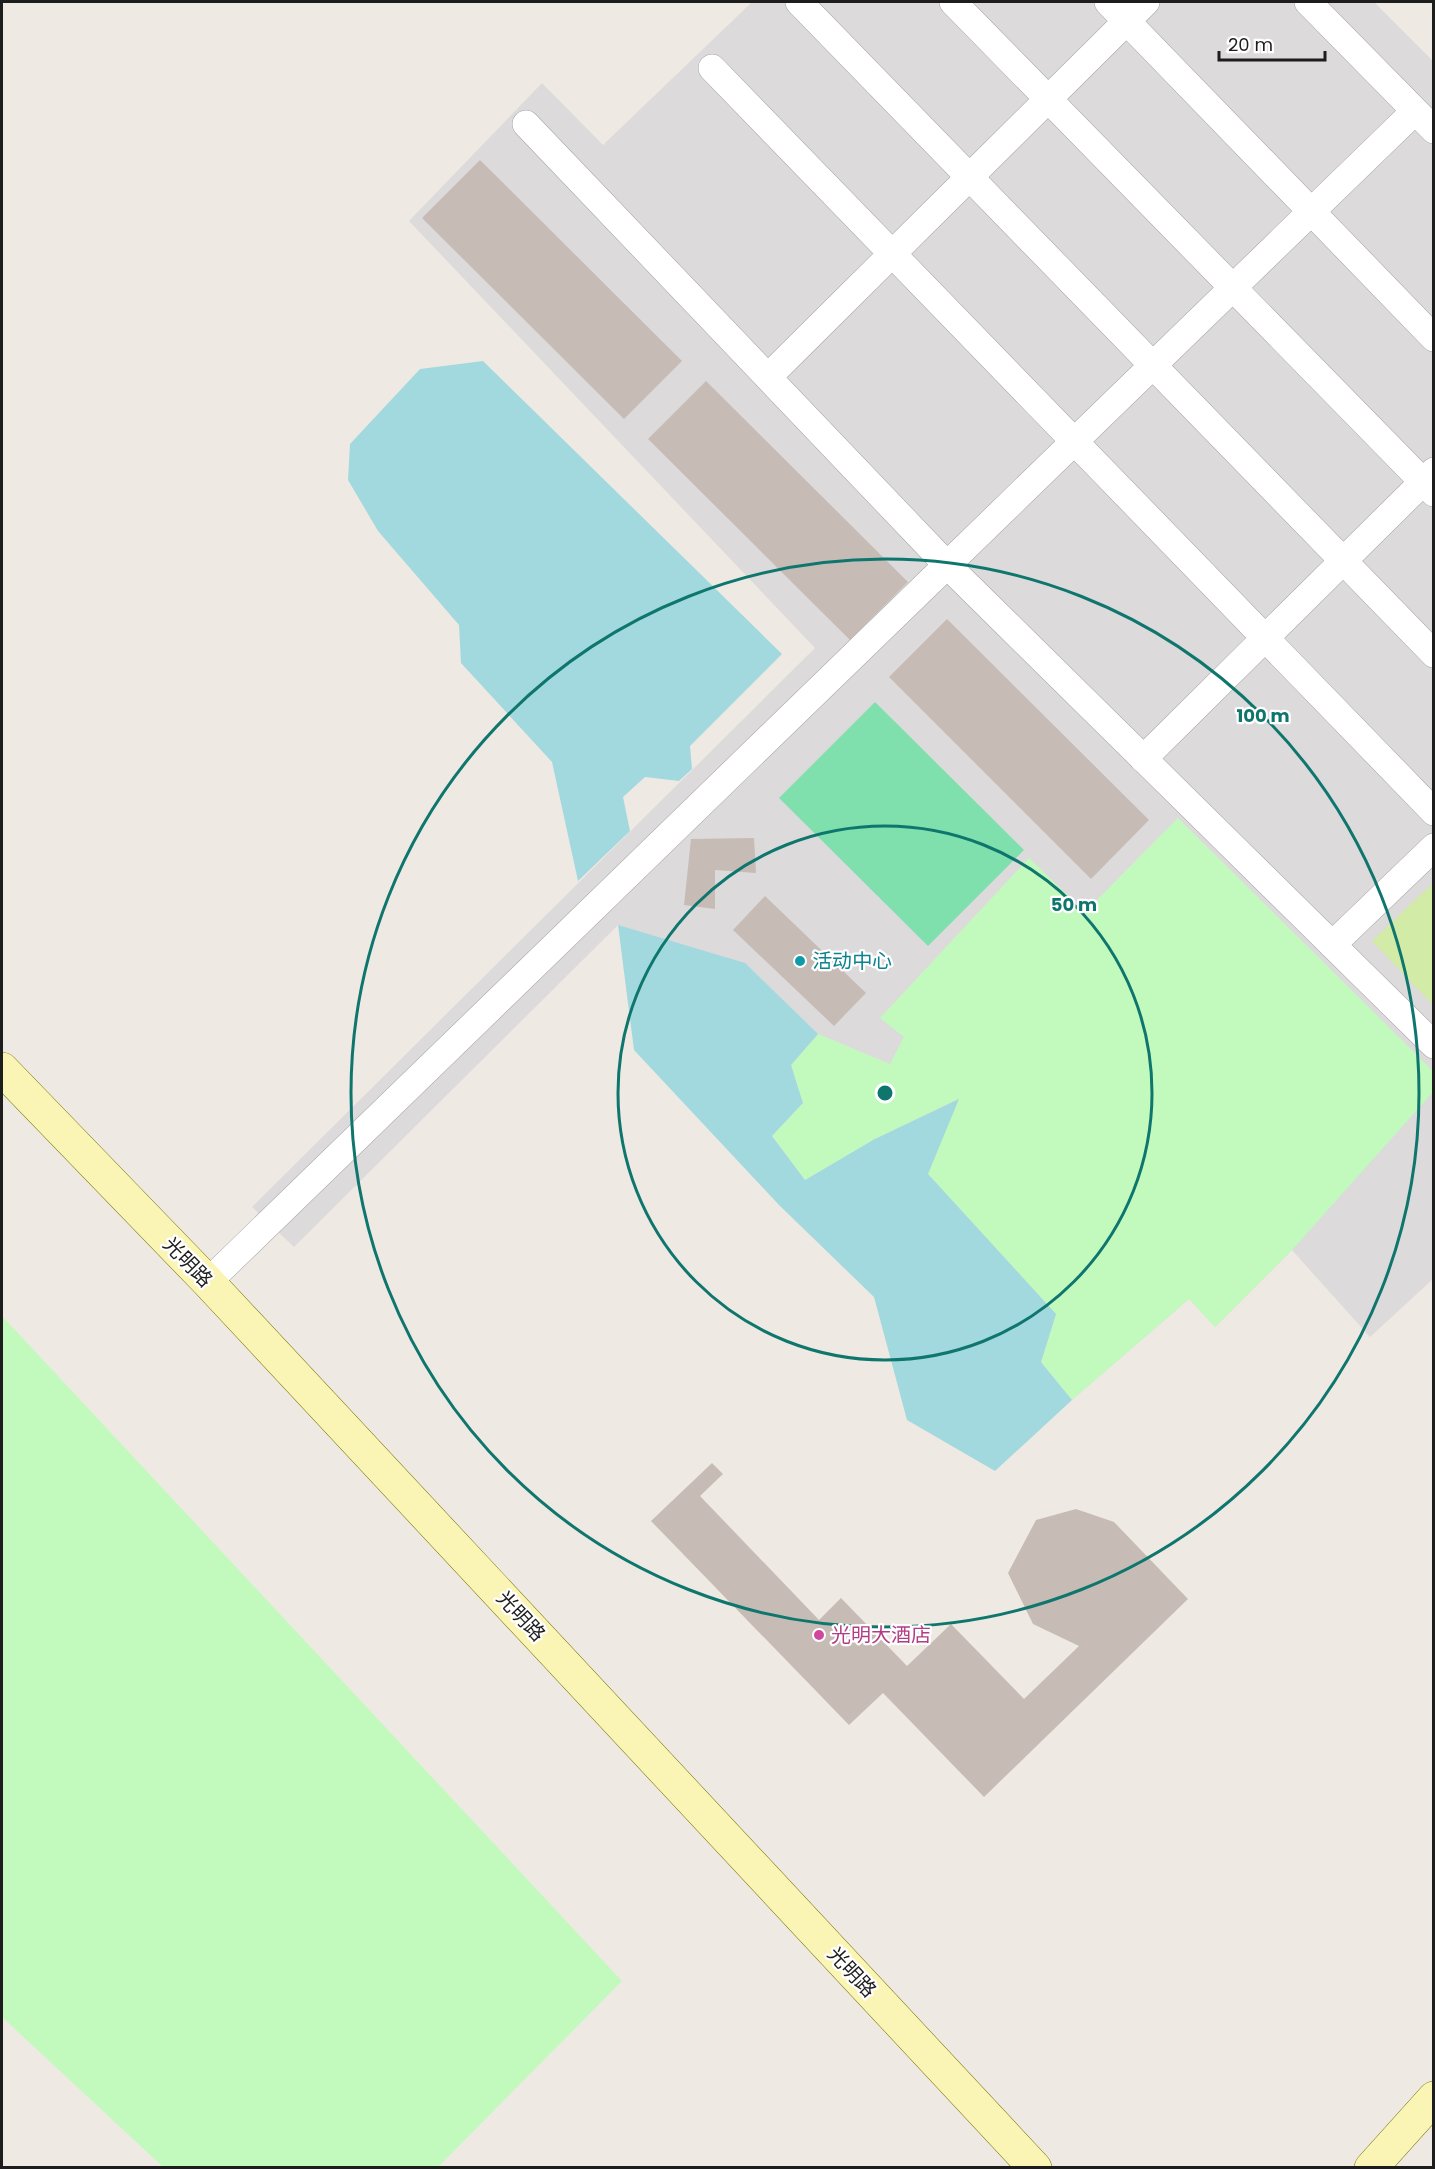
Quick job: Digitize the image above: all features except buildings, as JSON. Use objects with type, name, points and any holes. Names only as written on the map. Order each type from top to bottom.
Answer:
[{"type":"main road","name":"光明路","points":[[2,1070],[208,1282],[1035,2168]]},
{"type":"main road","points":[[1371,2168],[1434,2098]]},
{"type":"street","points":[[799,2],[1434,654]]},
{"type":"street","points":[[953,2],[1233,288],[1430,482],[1343,561],[1143,759]]},
{"type":"street","points":[[768,377],[1048,98],[1118,11],[1146,2]]},
{"type":"street","points":[[1308,2],[1434,130]]},
{"type":"street","points":[[1118,11],[1434,338]]},
{"type":"street","points":[[712,68],[1434,812]]},
{"type":"street","points":[[208,1282],[1415,111]]},
{"type":"street","points":[[526,124],[948,566],[1434,1045]]},
{"type":"street","points":[[1332,945],[1434,847]]},
{"type":"shaded area","points":[[752,2],[1374,2],[1434,62],[1433,1279],[1370,1337],[1292,1250],[1215,1327],[1189,1299],[1072,1400],[873,1140],[618,925],[294,1247],[252,1207],[815,648],[409,221],[542,83],[603,145]]},
{"type":"green space","points":[[875,702],[1024,850],[928,946],[779,798]]},
{"type":"green space","points":[[1178,818],[1433,1071],[1433,1092],[1292,1250],[1215,1327],[1189,1299],[1072,1400],[1041,1362],[1056,1314],[928,1174],[958,1099],[873,1140],[805,1180],[772,1136],[803,1103],[791,1065],[818,1034],[890,1064],[904,1037],[880,1018],[1029,858],[1085,912]]},
{"type":"green space","points":[[1433,883],[1433,1005],[1372,941]]},
{"type":"green space","points":[[2,1316],[622,1981],[438,2167],[163,2167],[2,2017]]},
{"type":"water","points":[[483,361],[782,654],[690,746],[692,769],[679,781],[645,777],[623,797],[630,831],[578,881],[552,762],[461,663],[459,625],[378,531],[348,480],[350,444],[420,369]]},
{"type":"water","points":[[618,925],[745,963],[818,1034],[791,1065],[803,1103],[772,1136],[805,1180],[873,1140],[959,1099],[928,1174],[1056,1314],[1041,1362],[1072,1400],[995,1471],[907,1420],[874,1297],[779,1205],[634,1050]]},
{"type":"place","name":"活动中心","points":[[800,961]]},
{"type":"place","name":"光明大酒店","points":[[819,1635]]}]
